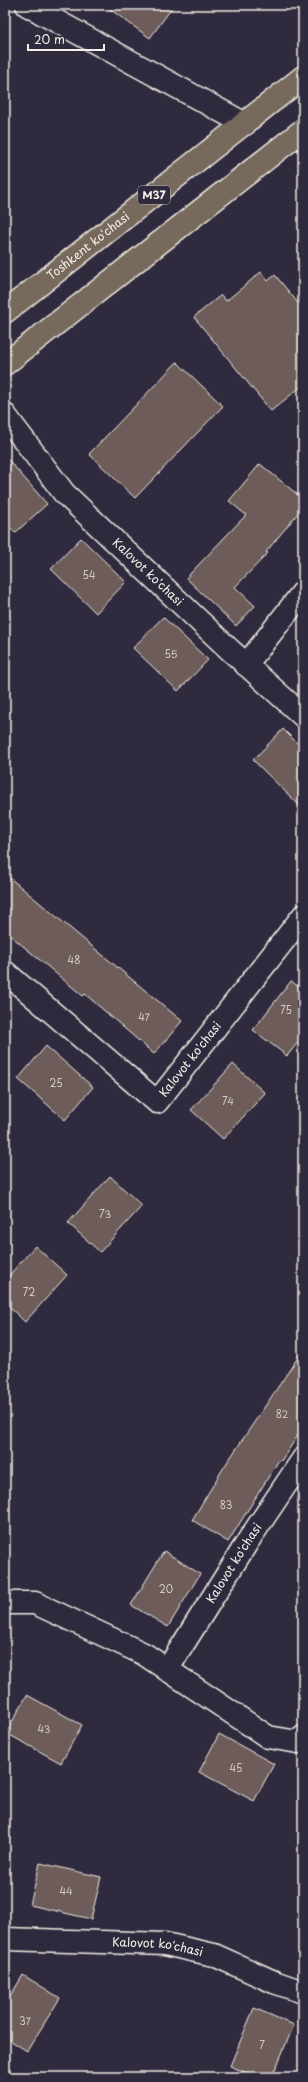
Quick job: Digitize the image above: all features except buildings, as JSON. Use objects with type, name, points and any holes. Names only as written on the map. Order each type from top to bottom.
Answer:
[{"type":"highway","name":"Toshkent ko'chasi","points":[[5,312],[303,77]]},
{"type":"highway","points":[[5,364],[303,130]]},
{"type":"street","points":[[28,5],[245,124]]},
{"type":"street","name":"Kalovot ko'chasi","points":[[5,416],[64,493],[246,665],[303,716]]},
{"type":"street","points":[[246,665],[303,592]]},
{"type":"street","name":"Kalovot ko'chasi","points":[[5,972],[157,1102],[303,916]]},
{"type":"street","name":"Kalovot ko'chasi","points":[[167,1670],[248,1541],[303,1458]]},
{"type":"street","points":[[5,1603],[35,1603],[144,1654],[268,1737],[298,1742],[303,1737]]},
{"type":"street","name":"Kalovot ko'chasi","points":[[5,1939],[165,1944],[214,1955],[274,1982],[303,1992]]}]
